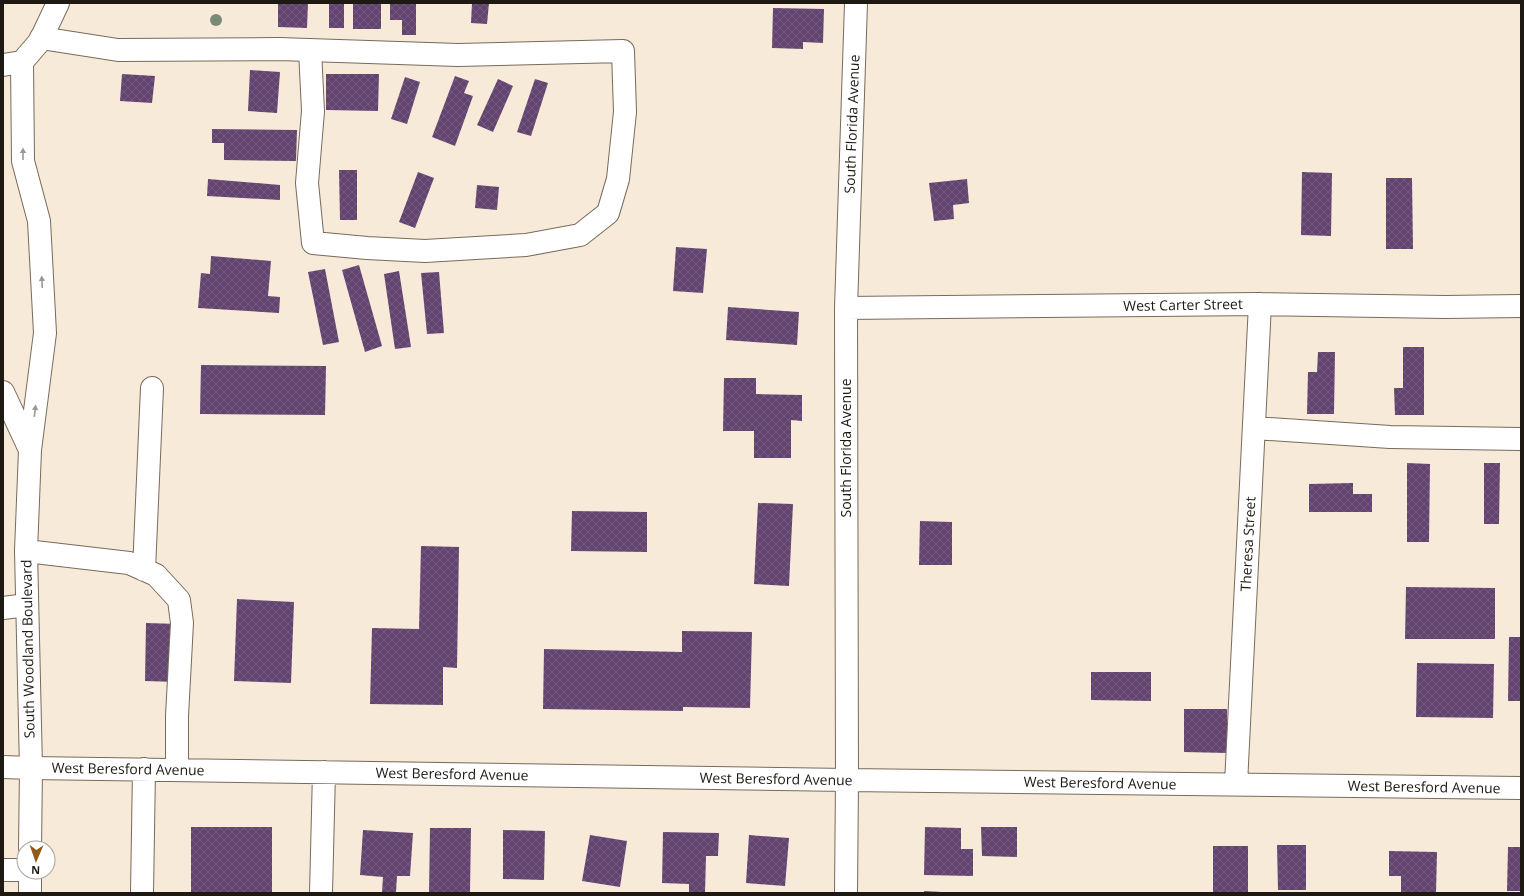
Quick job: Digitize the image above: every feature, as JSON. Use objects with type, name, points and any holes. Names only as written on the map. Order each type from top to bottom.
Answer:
[{"type":"street","name":"South Woodland Boulevard","points":[[30,840],[31,768],[26,551],[30,450],[45,333],[39,221],[24,162],[12,64],[42,38],[58,3]]},
{"type":"street","name":"South Florida Avenue","points":[[846,893],[846,308],[856,3]]},
{"type":"street","points":[[42,38],[118,50],[279,49],[310,50],[458,55],[623,51],[626,112],[618,179],[608,213],[580,235],[526,245],[425,251],[313,243],[307,183],[313,111],[310,50]]},
{"type":"street","name":"West Carter Street","points":[[846,308],[1260,304],[1445,307],[1521,306]]},
{"type":"street","name":"Theresa Street","points":[[1236,784],[1260,304]]},
{"type":"street","points":[[144,570],[152,388]]},
{"type":"street","name":"South Woodland Boulevard","points":[[3,392],[30,450]]},
{"type":"street","points":[[1254,428],[1390,437],[1521,439]]},
{"type":"street","points":[[26,551],[129,563],[156,575],[179,600],[182,623],[177,716],[177,770]]},
{"type":"street","points":[[3,608],[27,605]]},
{"type":"street","name":"West Beresford Avenue","points":[[3,767],[847,780],[1521,788]]},
{"type":"street","points":[[142,893],[144,769]]},
{"type":"street","points":[[321,893],[324,772]]},
{"type":"street","points":[[3,870],[16,870]]},
{"type":"street","points":[[30,880],[30,893]]},
{"type":"building","points":[[278,3],[308,3],[307,28],[278,27]]},
{"type":"building","points":[[329,3],[344,3],[344,28],[329,28]]},
{"type":"building","points":[[353,3],[381,3],[381,29],[353,29]]},
{"type":"building","points":[[390,3],[416,3],[416,35],[402,35],[402,20],[390,20]]},
{"type":"building","points":[[472,3],[489,3],[487,24],[471,23]]},
{"type":"building","points":[[773,8],[824,9],[823,43],[803,42],[803,49],[772,48]]},
{"type":"building","points":[[250,70],[280,72],[277,113],[248,111]]},
{"type":"building","points":[[122,74],[155,76],[152,103],[120,101]]},
{"type":"building","points":[[326,74],[379,74],[378,111],[326,110]]},
{"type":"building","points":[[455,76],[469,81],[464,93],[473,96],[455,146],[432,137]]},
{"type":"building","points":[[405,77],[420,82],[407,124],[391,119]]},
{"type":"building","points":[[498,79],[513,86],[493,132],[477,125]]},
{"type":"building","points":[[535,79],[548,83],[531,136],[517,132]]},
{"type":"building","points":[[212,129],[297,130],[296,161],[224,160],[224,143],[212,143]]},
{"type":"building","points":[[339,170],[357,170],[357,220],[340,220]]},
{"type":"building","points":[[418,172],[434,178],[415,228],[399,222]]},
{"type":"building","points":[[1302,172],[1332,173],[1331,236],[1301,235]]},
{"type":"building","points":[[1386,178],[1412,178],[1413,249],[1386,249]]},
{"type":"building","points":[[208,179],[280,185],[280,200],[207,196]]},
{"type":"building","points":[[967,179],[969,203],[953,205],[954,219],[934,221],[929,183]]},
{"type":"building","points":[[477,185],[499,187],[497,210],[475,208]]},
{"type":"building","points":[[676,247],[707,249],[703,293],[673,291]]},
{"type":"building","points":[[211,256],[271,261],[268,296],[280,297],[279,313],[198,308],[201,273],[210,274]]},
{"type":"building","points":[[359,265],[382,346],[365,352],[342,270]]},
{"type":"building","points":[[325,269],[339,342],[323,345],[308,272]]},
{"type":"building","points":[[399,271],[411,347],[395,349],[384,274]]},
{"type":"building","points":[[439,272],[444,333],[427,334],[421,273]]},
{"type":"building","points":[[728,307],[799,312],[797,345],[726,340]]},
{"type":"building","points":[[1403,347],[1424,347],[1424,415],[1395,415],[1394,388],[1403,388]]},
{"type":"building","points":[[1318,352],[1335,352],[1334,414],[1307,414],[1308,372],[1317,372]]},
{"type":"building","points":[[201,365],[326,366],[325,415],[200,414]]},
{"type":"building","points":[[724,378],[756,378],[756,394],[802,395],[802,421],[791,420],[791,458],[754,458],[754,431],[723,431]]},
{"type":"building","points":[[1407,463],[1430,464],[1429,542],[1407,542]]},
{"type":"building","points":[[1484,463],[1500,463],[1499,524],[1484,524]]},
{"type":"building","points":[[1353,483],[1353,494],[1372,494],[1372,512],[1309,512],[1309,484]]},
{"type":"building","points":[[758,503],[793,504],[789,586],[754,584]]},
{"type":"building","points":[[572,511],[647,512],[647,552],[571,551]]},
{"type":"building","points":[[920,521],[952,522],[952,565],[919,565]]},
{"type":"building","points":[[421,546],[459,547],[457,668],[443,667],[443,705],[370,704],[372,628],[419,629]]},
{"type":"building","points":[[1406,587],[1495,588],[1495,639],[1405,639]]},
{"type":"building","points":[[237,599],[294,602],[291,683],[234,681]]},
{"type":"building","points":[[146,623],[179,624],[178,682],[145,681]]},
{"type":"building","points":[[682,631],[752,632],[750,708],[683,707],[683,711],[543,709],[544,649],[682,652]]},
{"type":"building","points":[[1509,637],[1521,637],[1521,701],[1508,701]]},
{"type":"building","points":[[1417,663],[1494,664],[1493,718],[1416,717]]},
{"type":"building","points":[[1091,672],[1151,672],[1151,701],[1091,700]]},
{"type":"building","points":[[1184,709],[1227,709],[1227,753],[1184,752]]},
{"type":"building","points":[[191,827],[272,827],[272,893],[191,893]]},
{"type":"building","points":[[925,827],[961,828],[961,849],[973,849],[973,876],[924,875]]},
{"type":"building","points":[[981,827],[1017,827],[1017,857],[982,856]]},
{"type":"building","points":[[430,828],[471,828],[470,893],[429,893]]},
{"type":"building","points":[[363,830],[413,833],[410,876],[397,876],[396,892],[382,892],[383,877],[360,875]]},
{"type":"building","points":[[503,830],[545,831],[544,880],[503,879]]},
{"type":"building","points":[[663,832],[719,833],[718,856],[706,856],[705,893],[689,893],[689,884],[662,883]]},
{"type":"building","points":[[590,835],[627,841],[620,887],[582,881]]},
{"type":"building","points":[[749,835],[789,838],[785,886],[746,883]]},
{"type":"building","points":[[1277,845],[1306,845],[1306,890],[1278,890]]},
{"type":"building","points":[[1213,846],[1248,846],[1248,893],[1213,893]]},
{"type":"building","points":[[1508,847],[1521,847],[1521,891],[1507,891]]},
{"type":"building","points":[[1389,851],[1437,852],[1436,893],[1401,893],[1401,876],[1389,876]]},
{"type":"building","points":[[924,891],[942,892],[942,893],[924,893]]}]
